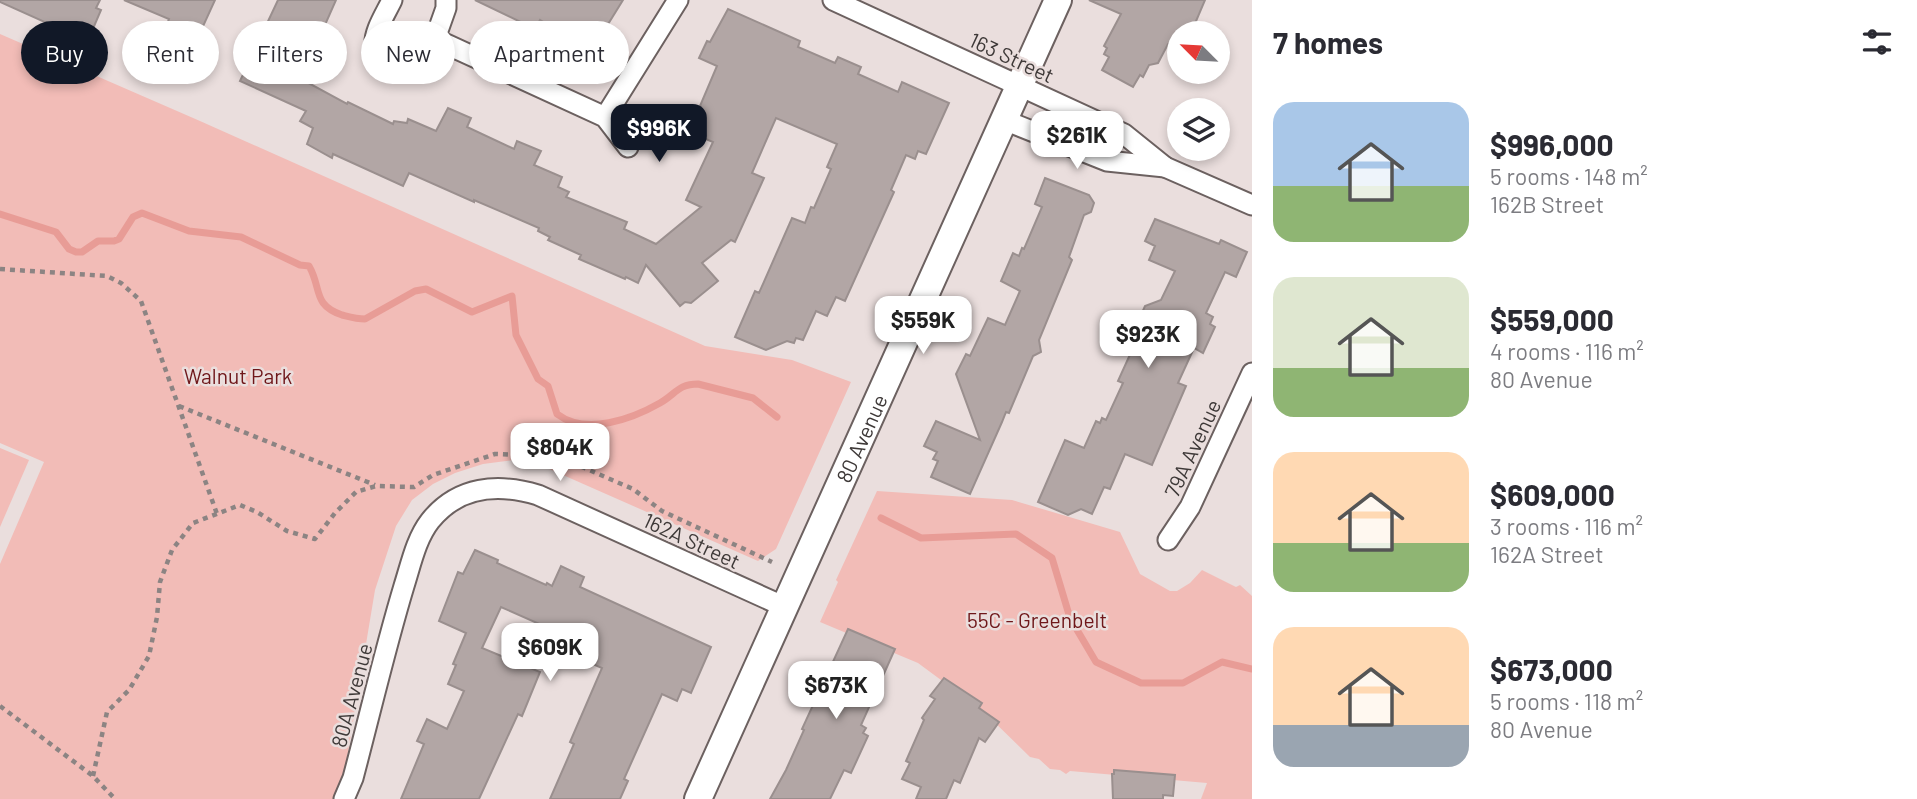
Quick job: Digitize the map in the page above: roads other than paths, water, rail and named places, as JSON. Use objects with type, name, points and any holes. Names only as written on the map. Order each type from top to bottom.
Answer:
[{"type":"street","points":[[383,21],[392,0]]},
{"type":"street","points":[[441,21],[446,0]]},
{"type":"street","points":[[605,117],[678,0]]},
{"type":"street","name":"163 Street","points":[[833,0],[1124,134],[1165,167],[1252,205]]},
{"type":"street","name":"80 Avenue","points":[[698,799],[1058,0]]},
{"type":"street","points":[[455,48],[605,117],[628,147]]},
{"type":"street","name":"163 Street","points":[[1004,120],[1107,161],[1165,167]]},
{"type":"street","name":"79A Avenue","points":[[1168,540],[1190,507],[1252,373]]},
{"type":"street","name":"162A Street","points":[[400,601],[419,540],[430,521],[446,506],[468,493],[500,487],[515,488],[538,495],[785,607]]},
{"type":"street","name":"80A Avenue","points":[[344,799],[353,778],[400,601]]},
{"type":"waterway","points":[[0,214],[56,232],[69,249],[76,252],[82,252],[98,241],[119,239],[133,217],[142,213],[189,231],[241,237],[300,265],[309,266],[319,295],[326,306],[342,315],[356,318],[365,319],[415,291],[426,289],[472,312],[512,296],[516,335],[538,379],[548,386],[557,414],[581,424],[609,423],[636,415],[691,384],[753,398],[777,417]]},
{"type":"waterway","points":[[881,518],[921,538],[1016,534],[1052,558],[1070,618],[1096,662],[1141,683],[1183,683],[1222,662],[1252,669]]},
{"type":"park label","name":"Walnut Park","points":[[238,375]]},
{"type":"park label","name":"55C - Greenbelt","points":[[1037,619]]}]
